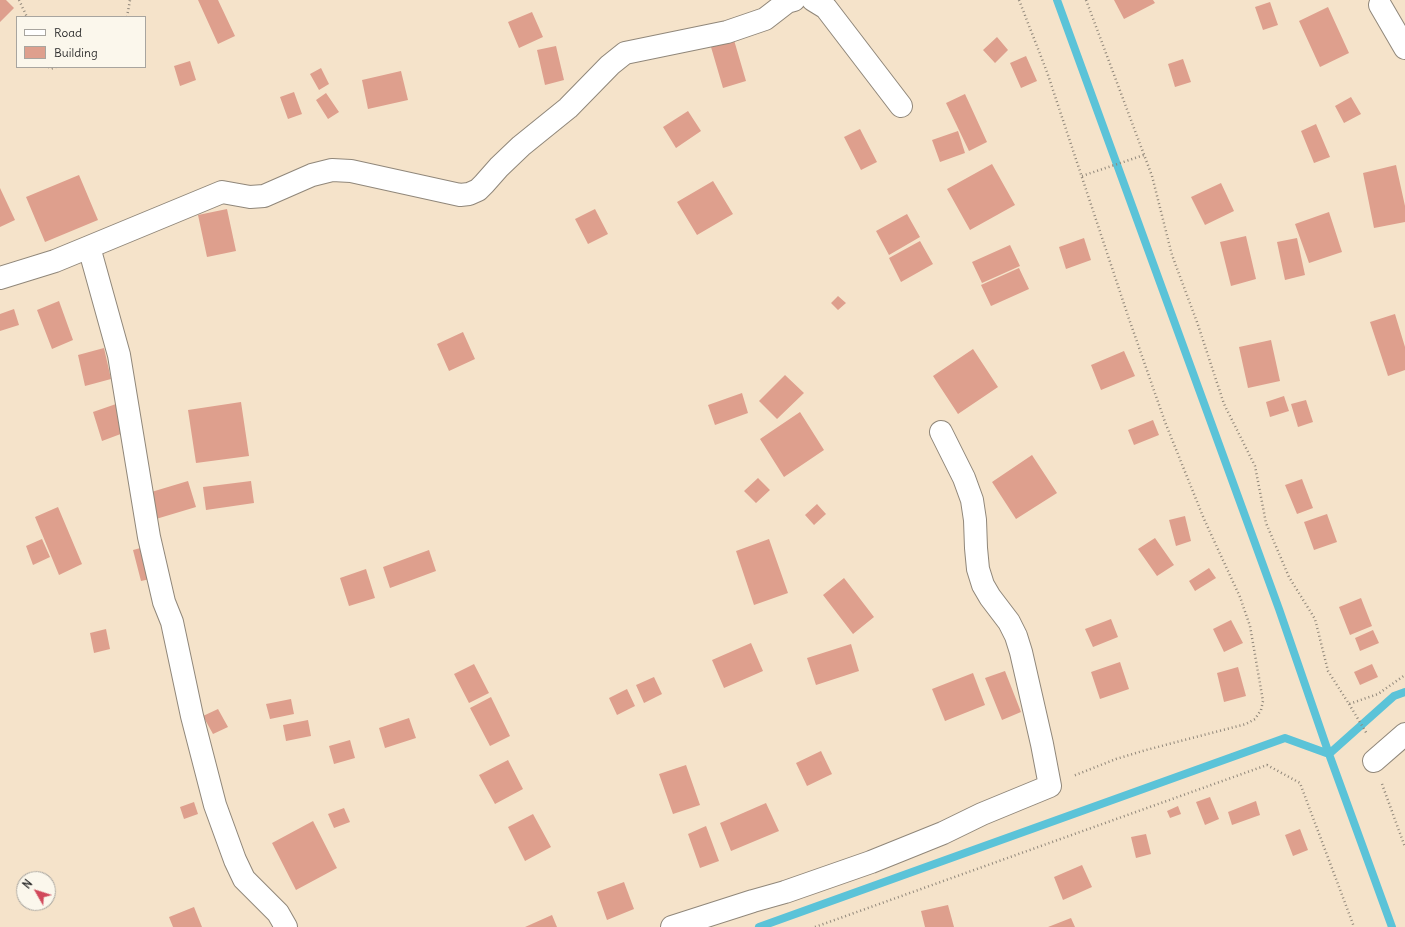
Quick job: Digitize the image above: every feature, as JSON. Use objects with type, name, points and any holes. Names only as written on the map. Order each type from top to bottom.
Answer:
[{"type":"street","points":[[0,278],[55,261],[222,192],[250,197],[264,196],[312,175],[332,170],[351,171],[460,195],[469,194],[478,190],[521,146],[568,108],[610,64],[626,53],[727,32],[765,19],[787,2],[794,0]]},
{"type":"street","points":[[813,0],[826,8],[901,106]]},
{"type":"street","points":[[1380,5],[1405,48]]},
{"type":"street","points":[[88,247],[119,355],[149,537],[164,602],[172,622],[192,716],[216,805],[235,860],[244,879],[278,913],[286,927]]},
{"type":"street","points":[[672,927],[785,892],[872,862],[943,833],[982,814],[1050,786],[1041,737],[1021,652],[1016,636],[1009,622],[983,585],[978,569],[975,520],[972,500],[964,478],[941,432]]},
{"type":"street","points":[[1374,753],[1405,734]]},
{"type":"path","points":[[19,0],[27,16]]},
{"type":"path","points":[[127,16],[130,0]]},
{"type":"path","points":[[1019,0],[1047,72],[1165,422],[1204,519],[1240,597],[1250,626],[1263,701],[1261,710],[1255,719],[1246,724],[1146,750],[1101,765],[1050,786]]},
{"type":"path","points":[[1086,0],[1152,176],[1172,254],[1197,322],[1224,404],[1255,466],[1266,523],[1289,577],[1315,619],[1328,671],[1349,704],[1374,753],[1405,847]]},
{"type":"path","points":[[1082,176],[1144,155]]},
{"type":"path","points":[[1349,704],[1378,694],[1405,675]]},
{"type":"path","points":[[815,927],[1267,765],[1300,782],[1354,927]]},
{"type":"building","points":[[0,0],[6,0],[14,8],[0,22]]},
{"type":"building","points":[[198,0],[218,0],[235,36],[218,44]]},
{"type":"building","points":[[1114,0],[1153,0],[1155,3],[1124,19]]},
{"type":"building","points":[[1270,2],[1278,25],[1263,30],[1255,7]]},
{"type":"building","points":[[1328,7],[1349,53],[1320,67],[1299,21]]},
{"type":"building","points":[[532,12],[543,37],[519,48],[508,22]]},
{"type":"building","points":[[997,37],[1008,50],[995,63],[983,50]]},
{"type":"building","points":[[734,40],[746,81],[723,88],[711,47]]},
{"type":"building","points":[[556,46],[564,80],[545,85],[537,50]]},
{"type":"building","points":[[1026,56],[1037,81],[1021,88],[1010,63]]},
{"type":"building","points":[[1183,59],[1191,82],[1175,87],[1168,64]]},
{"type":"building","points":[[190,61],[196,80],[180,86],[174,66]]},
{"type":"building","points":[[321,68],[329,84],[319,90],[310,74]]},
{"type":"building","points":[[401,71],[408,100],[368,109],[362,80]]},
{"type":"building","points":[[294,92],[302,114],[288,119],[280,97]]},
{"type":"building","points":[[326,93],[339,112],[328,119],[316,100]]},
{"type":"building","points":[[965,94],[987,142],[969,151],[946,103]]},
{"type":"building","points":[[1351,97],[1361,114],[1344,123],[1335,106]]},
{"type":"building","points":[[688,111],[701,131],[676,148],[663,127]]},
{"type":"building","points":[[1316,124],[1330,157],[1314,163],[1301,131]]},
{"type":"building","points":[[860,129],[877,162],[861,170],[844,137]]},
{"type":"building","points":[[958,131],[965,153],[940,162],[932,140]]},
{"type":"building","points":[[992,164],[1015,205],[970,230],[947,189]]},
{"type":"building","points":[[1396,165],[1405,206],[1405,222],[1374,228],[1363,173]]},
{"type":"building","points":[[79,175],[98,220],[45,242],[26,197]]},
{"type":"building","points":[[713,181],[733,214],[697,235],[677,202]]},
{"type":"building","points":[[1221,183],[1234,211],[1205,225],[1191,197]]},
{"type":"building","points":[[0,188],[15,220],[0,227]]},
{"type":"building","points":[[227,209],[236,251],[207,257],[198,215]]},
{"type":"building","points":[[595,209],[608,234],[588,244],[575,219]]},
{"type":"building","points":[[1329,212],[1342,252],[1309,263],[1295,224]]},
{"type":"building","points":[[907,214],[920,237],[889,255],[876,231]]},
{"type":"building","points":[[1246,236],[1256,279],[1231,286],[1220,242]]},
{"type":"building","points":[[1084,238],[1091,260],[1066,269],[1059,247]]},
{"type":"building","points":[[1297,238],[1305,275],[1285,280],[1277,242]]},
{"type":"building","points":[[920,241],[933,264],[901,282],[889,258]]},
{"type":"building","points":[[1010,245],[1020,266],[982,283],[972,262]]},
{"type":"building","points":[[1019,268],[1029,289],[991,306],[981,285]]},
{"type":"building","points":[[838,296],[846,303],[838,310],[831,303]]},
{"type":"building","points":[[59,301],[73,340],[52,349],[37,310]]},
{"type":"building","points":[[14,309],[19,325],[0,331],[0,314]]},
{"type":"building","points":[[1395,314],[1405,347],[1405,370],[1388,376],[1370,322]]},
{"type":"building","points":[[463,332],[475,359],[449,371],[437,344]]},
{"type":"building","points":[[1271,340],[1280,381],[1248,388],[1239,347]]},
{"type":"building","points":[[104,348],[111,379],[85,386],[78,355]]},
{"type":"building","points":[[973,349],[998,387],[958,414],[933,376]]},
{"type":"building","points":[[1124,351],[1135,376],[1101,390],[1091,365]]},
{"type":"building","points":[[785,375],[804,393],[777,419],[759,401]]},
{"type":"building","points":[[742,393],[748,413],[715,425],[708,405]]},
{"type":"building","points":[[1284,396],[1289,411],[1270,417],[1266,402]]},
{"type":"building","points":[[1306,400],[1313,422],[1298,427],[1291,404]]},
{"type":"building","points":[[241,402],[249,456],[196,463],[188,410]]},
{"type":"building","points":[[116,404],[126,432],[102,441],[93,412]]},
{"type":"building","points":[[800,412],[824,450],[784,477],[760,439]]},
{"type":"building","points":[[1153,420],[1159,435],[1134,445],[1128,430]]},
{"type":"building","points":[[1032,455],[1057,493],[1016,519],[992,482]]},
{"type":"building","points":[[758,478],[770,490],[756,503],[744,491]]},
{"type":"building","points":[[1302,479],[1313,508],[1297,514],[1285,485]]},
{"type":"building","points":[[188,481],[196,507],[156,519],[148,493]]},
{"type":"building","points":[[251,481],[254,503],[206,510],[203,487]]},
{"type":"building","points":[[817,504],[826,514],[814,525],[805,515]]},
{"type":"building","points":[[58,507],[82,564],[59,575],[35,517]]},
{"type":"building","points":[[1327,514],[1337,542],[1314,550],[1304,522]]},
{"type":"building","points":[[1185,516],[1191,541],[1176,546],[1169,520]]},
{"type":"building","points":[[1155,538],[1174,565],[1157,576],[1138,549]]},
{"type":"building","points":[[42,539],[50,557],[33,565],[26,546]]},
{"type":"building","points":[[769,539],[788,593],[754,605],[736,551]]},
{"type":"building","points":[[148,546],[155,578],[141,581],[133,550]]},
{"type":"building","points":[[429,550],[436,571],[390,588],[383,567]]},
{"type":"building","points":[[1209,568],[1216,578],[1195,591],[1189,581]]},
{"type":"building","points":[[366,569],[375,598],[349,606],[340,578]]},
{"type":"building","points":[[844,578],[874,617],[853,634],[823,595]]},
{"type":"building","points":[[1361,598],[1372,626],[1350,635],[1339,607]]},
{"type":"building","points":[[1111,619],[1118,637],[1093,647],[1085,629]]},
{"type":"building","points":[[1231,620],[1243,643],[1224,652],[1213,629]]},
{"type":"building","points":[[106,629],[110,649],[94,653],[90,633]]},
{"type":"building","points":[[1373,630],[1379,643],[1360,651],[1355,638]]},
{"type":"building","points":[[751,643],[763,671],[724,688],[712,660]]},
{"type":"building","points":[[851,644],[859,671],[816,685],[807,658]]},
{"type":"building","points":[[1120,662],[1129,689],[1100,699],[1091,672]]},
{"type":"building","points":[[474,664],[489,693],[469,703],[454,674]]},
{"type":"building","points":[[1372,664],[1378,677],[1360,685],[1354,672]]},
{"type":"building","points":[[1238,667],[1246,696],[1224,702],[1217,673]]},
{"type":"building","points":[[1005,671],[1021,712],[1002,720],[985,678]]},
{"type":"building","points":[[973,673],[985,705],[945,721],[932,689]]},
{"type":"building","points":[[654,677],[662,694],[644,703],[636,685]]},
{"type":"building","points":[[627,689],[635,706],[617,715],[609,698]]},
{"type":"building","points":[[491,697],[510,736],[490,746],[470,708]]},
{"type":"building","points":[[291,699],[294,714],[270,719],[266,704]]},
{"type":"building","points":[[218,709],[228,727],[213,734],[203,716]]},
{"type":"building","points":[[409,718],[416,738],[385,748],[379,728]]},
{"type":"building","points":[[308,720],[311,736],[286,741],[283,725]]},
{"type":"building","points":[[350,740],[355,758],[334,764],[329,746]]},
{"type":"building","points":[[821,751],[832,774],[807,786],[796,763]]},
{"type":"building","points":[[508,760],[523,789],[495,804],[479,775]]},
{"type":"building","points":[[686,765],[700,805],[673,814],[659,774]]},
{"type":"building","points":[[1210,797],[1219,819],[1205,825],[1196,802]]},
{"type":"building","points":[[1256,801],[1260,815],[1232,825],[1228,812]]},
{"type":"building","points":[[194,802],[198,814],[184,819],[180,807]]},
{"type":"building","points":[[766,803],[779,831],[731,851],[720,823]]},
{"type":"building","points":[[1178,806],[1181,814],[1170,818],[1167,811]]},
{"type":"building","points":[[344,808],[350,822],[334,828],[328,814]]},
{"type":"building","points":[[533,814],[551,847],[525,861],[508,827]]},
{"type":"building","points":[[313,821],[337,868],[296,890],[272,843]]},
{"type":"building","points":[[706,826],[719,861],[700,868],[688,834]]},
{"type":"building","points":[[1300,829],[1308,850],[1293,856],[1285,835]]},
{"type":"building","points":[[1146,834],[1151,854],[1136,858],[1131,837]]},
{"type":"building","points":[[1082,865],[1092,887],[1063,900],[1054,877]]},
{"type":"building","points":[[624,882],[634,909],[607,920],[597,892]]},
{"type":"building","points":[[948,905],[954,927],[925,927],[921,911]]},
{"type":"building","points":[[194,907],[202,927],[173,927],[169,917]]},
{"type":"building","points":[[552,915],[557,927],[525,927]]},
{"type":"building","points":[[1071,918],[1075,927],[1048,927]]},
{"type":"waterway","points":[[1057,0],[1279,609],[1329,754],[1392,927]]},
{"type":"waterway","points":[[759,927],[1285,738],[1329,754],[1394,696],[1405,692]]}]
